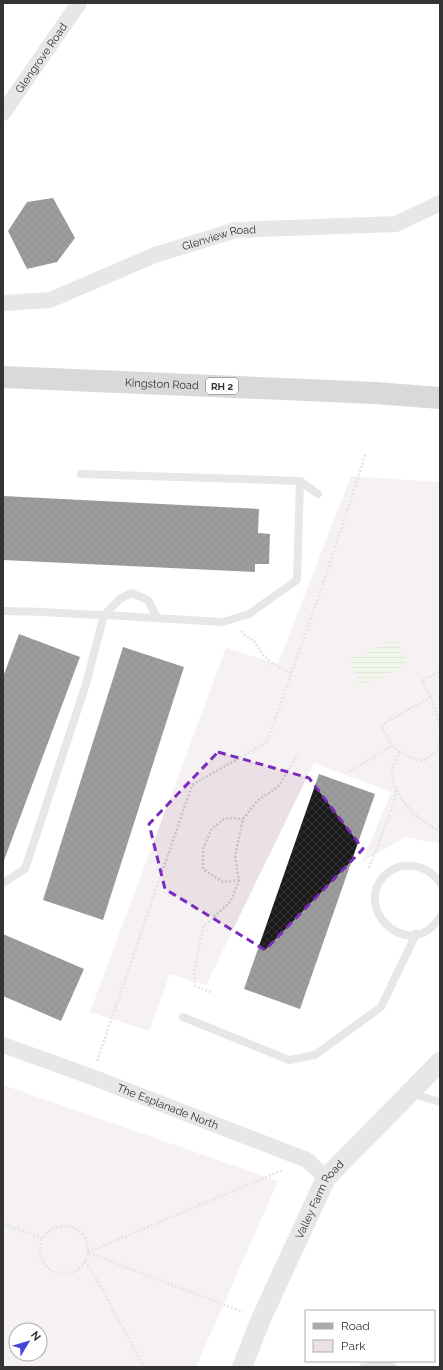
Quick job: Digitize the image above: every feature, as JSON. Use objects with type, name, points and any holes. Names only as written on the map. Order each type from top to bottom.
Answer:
[{"type":"main road","name":"Kingston Road","points":[[3,377],[375,393],[440,398]]},
{"type":"street","name":"Glengrove Road","points":[[3,113],[79,3]]},
{"type":"street","name":"Glenview Road","points":[[3,303],[50,300],[155,255],[236,230],[396,224],[440,203]]},
{"type":"street","name":"The Esplanade North","points":[[3,1045],[92,1077],[307,1160],[326,1178]]},
{"type":"street","name":"Valley Farm Road","points":[[244,1367],[261,1318],[326,1178],[440,1062]]},
{"type":"lane","points":[[81,474],[300,481],[318,494]]},
{"type":"lane","points":[[3,611],[41,611],[223,622],[249,614],[297,580],[300,481]]},
{"type":"lane","points":[[3,883],[25,870],[86,684],[104,615],[120,599],[131,594],[148,600],[158,618]]},
{"type":"lane","points":[[440,883],[437,878],[427,870],[414,865],[400,866],[388,872],[379,883],[375,896],[376,909],[382,921],[392,930],[406,935],[416,934],[431,928],[440,918]]},
{"type":"lane","points":[[183,1017],[289,1060],[315,1055],[381,1007],[416,934]]},
{"type":"lane","points":[[410,1093],[440,1102]]},
{"type":"lane","points":[[362,1367],[388,1363],[394,1367]]},
{"type":"path","points":[[92,1077],[192,785],[267,742],[321,590],[366,453]]},
{"type":"path","points":[[234,619],[244,635],[254,641],[263,655],[274,665],[292,673]]},
{"type":"path","points":[[440,671],[421,681],[431,697],[440,726]]},
{"type":"path","points":[[431,697],[381,725],[392,746],[399,752],[412,759],[422,762],[430,757],[439,748],[440,741]]},
{"type":"path","points":[[350,771],[392,746]]},
{"type":"path","points":[[399,752],[392,772],[396,789],[404,804],[431,827],[440,831]]},
{"type":"path","points":[[211,992],[195,986],[194,973],[203,927],[231,900],[239,880],[234,856],[244,819],[257,801],[278,787],[297,755]]},
{"type":"path","points":[[369,868],[394,804],[396,789]]},
{"type":"path","points":[[239,880],[223,882],[203,869],[203,849],[211,830],[224,819],[244,819]]},
{"type":"path","points":[[88,1252],[307,1160]]},
{"type":"path","points":[[3,1224],[43,1238]]},
{"type":"path","points":[[58,1226],[70,1226],[76,1228],[83,1235],[87,1243],[88,1252],[85,1262],[79,1269],[71,1273],[61,1274],[52,1271],[45,1264],[41,1256],[40,1246],[43,1238],[49,1230],[58,1226]]},
{"type":"path","points":[[88,1252],[261,1318]]},
{"type":"path","points":[[85,1262],[101,1286],[144,1367]]},
{"type":"highlighted area","points":[[218,752],[309,778],[363,849],[265,950],[165,889],[149,824]]},
{"type":"green space","points":[[351,476],[440,482],[440,844],[406,837],[362,862],[391,792],[314,763],[206,985],[170,974],[149,1031],[90,1012],[226,648],[278,664]]},
{"type":"green space","points":[[3,1085],[278,1181],[196,1367],[3,1367]]},
{"type":"shaded area","points":[[396,639],[408,665],[361,686],[349,660]]},
{"type":"building","points":[[53,198],[75,238],[57,262],[27,269],[8,231],[27,202]]},
{"type":"building","points":[[3,496],[259,509],[258,533],[270,534],[269,564],[255,564],[255,572],[3,560]]},
{"type":"building","points":[[19,634],[80,657],[3,863],[3,677]]},
{"type":"building","points":[[123,647],[184,667],[103,920],[43,900]]},
{"type":"building","points":[[319,774],[375,794],[300,1009],[244,989]]},
{"type":"building","points":[[3,934],[84,969],[61,1021],[3,996]]}]
